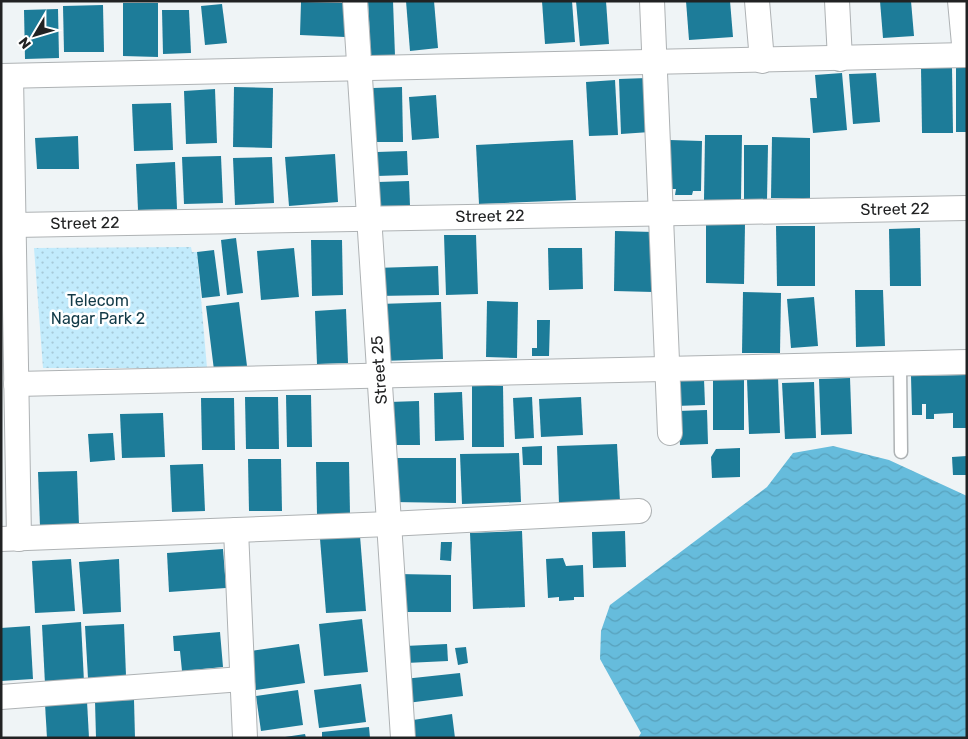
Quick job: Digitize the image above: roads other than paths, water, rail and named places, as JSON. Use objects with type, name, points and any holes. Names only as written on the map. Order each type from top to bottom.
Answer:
[{"type":"street","name":"Street 25","points":[[355,1],[403,738]]},
{"type":"street","points":[[652,1],[670,433]]},
{"type":"street","points":[[757,1],[762,61]]},
{"type":"street","points":[[837,1],[840,59]]},
{"type":"street","points":[[639,511],[389,524],[10,539],[16,384],[14,225],[6,76],[360,70],[966,55],[960,1]]},
{"type":"street","name":"Street 22","points":[[14,225],[967,208]]},
{"type":"street","points":[[16,384],[967,362]]},
{"type":"street","points":[[236,530],[245,738]]},
{"type":"street","points":[[1,697],[242,679]]},
{"type":"lane","points":[[900,364],[901,452]]},
{"type":"water","points":[[833,446],[889,460],[967,496],[967,738],[638,738],[641,733],[600,659],[601,631],[610,605],[767,487],[793,453]]},
{"type":"park label","name":"Telecom Nagar Park 2","points":[[98,309]]}]
